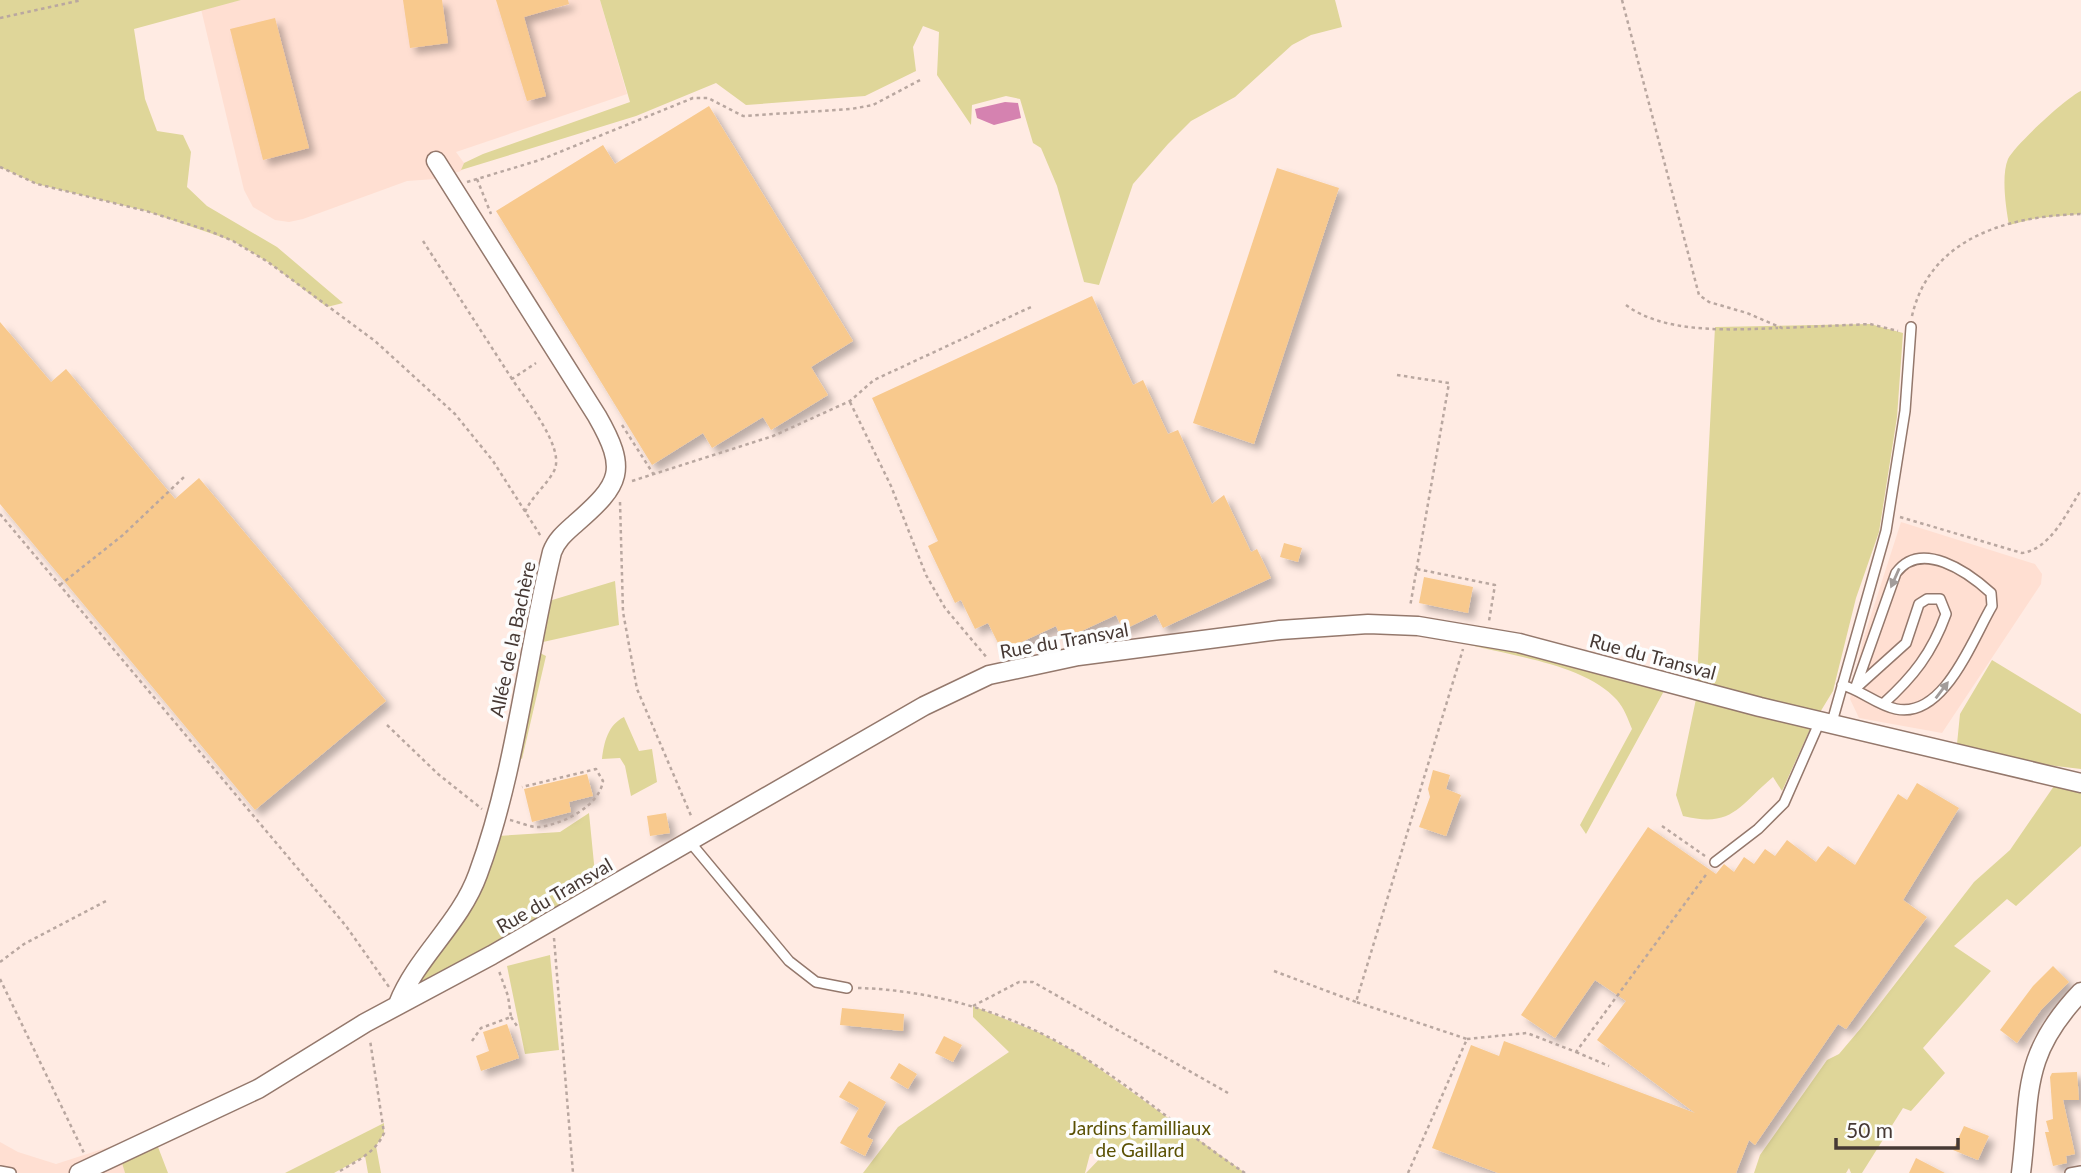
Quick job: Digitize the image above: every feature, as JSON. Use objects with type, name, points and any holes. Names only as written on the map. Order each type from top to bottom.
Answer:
[{"type":"street","points":[[436,161],[606,431],[614,450],[614,482]]},
{"type":"street","name":"Allée de la Bachère","points":[[398,1004],[412,972],[464,905],[485,855],[552,552],[559,538],[602,500],[614,482]]},
{"type":"street","name":"Rue du Transval","points":[[84,1169],[258,1089],[398,1004],[492,955],[924,706],[999,672],[1078,656],[1304,628],[1390,624],[1486,637],[1826,721],[1898,746],[2081,783]]},
{"type":"street","points":[[2021,1173],[2032,1069],[2047,1033],[2081,992]]},
{"type":"lane","points":[[1715,862],[1758,829],[1784,803],[1842,685],[1888,513],[1905,411],[1911,327]]},
{"type":"lane","points":[[1842,685],[1897,709],[1919,708],[1935,700],[1944,690],[1993,601],[1989,591],[1960,569],[1919,557],[1900,566],[1855,689]]},
{"type":"lane","points":[[1855,689],[1906,643],[1919,604],[1931,598],[1940,599],[1946,614],[1933,647],[1911,678],[1883,704]]},
{"type":"lane","points":[[695,839],[789,961],[816,982],[848,988]]},
{"type":"lane","points":[[0,1171],[11,1173]]},
{"type":"lane","points":[[2070,1173],[2081,1171]]},
{"type":"path","points":[[0,18],[82,0]]},
{"type":"path","points":[[1622,0],[1697,292],[1709,302],[1747,313],[1782,328]]},
{"type":"path","points":[[450,186],[540,160],[693,98],[708,98],[743,116],[851,109],[873,106],[922,79]]},
{"type":"path","points":[[0,167],[37,184],[146,211],[206,230],[233,241],[268,262],[375,341],[455,414],[494,461],[552,552]]},
{"type":"path","points":[[1911,327],[1916,301],[1925,280],[1949,252],[1980,234],[2010,225],[2037,218],[2081,215]]},
{"type":"path","points":[[423,241],[557,451],[554,472],[525,512]]},
{"type":"path","points":[[1626,305],[1642,316],[1674,323],[1782,328],[1870,324],[1892,328],[1910,337]]},
{"type":"path","points":[[695,839],[637,689],[623,612],[620,501],[614,482],[637,481],[773,436],[850,401],[874,380],[1031,307]]},
{"type":"path","points":[[512,379],[536,363]]},
{"type":"path","points":[[1397,375],[1449,383],[1410,603]]},
{"type":"path","points":[[850,401],[891,486],[926,575],[945,608],[999,672]]},
{"type":"path","points":[[60,585],[123,535],[184,477]]},
{"type":"path","points":[[1888,513],[2022,553],[2029,552],[2046,540],[2081,490]]},
{"type":"path","points":[[0,514],[346,926],[398,1004]]},
{"type":"path","points":[[1418,569],[1495,585],[1486,637]]},
{"type":"path","points":[[1356,1002],[1464,644]]},
{"type":"path","points":[[387,725],[467,798],[495,816],[537,827],[565,820],[598,796],[603,781],[599,772],[587,770],[537,782],[500,796]]},
{"type":"path","points":[[1576,1052],[1715,862],[1662,826]]},
{"type":"path","points":[[0,962],[24,944],[106,901]]},
{"type":"path","points":[[552,920],[562,1012],[573,1173]]},
{"type":"path","points":[[492,955],[508,996],[510,1017],[517,1026]]},
{"type":"path","points":[[1274,971],[1467,1039],[1527,1033],[1609,1066]]},
{"type":"path","points":[[0,979],[84,1169]]},
{"type":"path","points":[[973,1006],[1019,982],[1033,982],[1228,1093]]},
{"type":"path","points":[[848,988],[939,997],[973,1006],[1040,1033],[1079,1054],[1245,1173]]},
{"type":"path","points":[[472,1041],[481,1028],[510,1017]]},
{"type":"path","points":[[340,1171],[365,1156],[380,1142],[384,1133],[374,1055],[365,1023]]},
{"type":"path","points":[[1408,1173],[1467,1039]]},
{"type":"shaded area","points":[[241,0],[600,0],[627,94],[456,152],[464,163],[461,171],[435,179],[407,181],[303,219],[289,222],[275,220],[253,207],[244,190],[201,9]]},
{"type":"shaded area","points":[[1005,102],[1018,103],[1021,118],[994,125],[977,118],[975,109]]},
{"type":"shaded area","points":[[1901,522],[2035,564],[2042,574],[2041,584],[1942,733],[1859,718],[1850,699],[1863,640]]},
{"type":"shaded area","points":[[0,1142],[18,1152],[56,1164],[118,1144],[125,1173],[0,1173]]},
{"type":"green space","points":[[0,0],[241,0],[134,29],[145,99],[157,131],[183,135],[191,152],[187,187],[207,206],[277,247],[343,303],[327,307],[268,262],[233,241],[146,211],[37,184],[0,167]]},
{"type":"green space","points":[[600,0],[1335,0],[1342,27],[1311,35],[1292,45],[1235,97],[1191,121],[1168,144],[1133,184],[1099,285],[1084,282],[1057,186],[1041,148],[1033,143],[1020,99],[1006,96],[972,105],[971,125],[937,75],[939,32],[923,26],[913,47],[916,71],[865,96],[746,105],[716,83],[636,116],[461,170],[464,163],[483,154],[630,102]]},
{"type":"green space","points":[[2081,91],[2081,214],[2037,218],[2009,225],[2004,183],[2008,159],[2042,122]]},
{"type":"green space","points":[[1870,324],[1903,333],[1897,417],[1879,532],[1856,598],[1833,691],[1811,727],[1782,791],[1773,777],[1742,806],[1724,817],[1700,819],[1683,816],[1676,795],[1696,699],[1715,327]]},
{"type":"green space","points":[[615,581],[619,625],[543,642],[549,601]]},
{"type":"green space","points":[[1479,641],[1664,691],[1586,834],[1580,825],[1632,729],[1624,710],[1604,688],[1587,678],[1527,658],[1470,645]]},
{"type":"green space","points":[[540,653],[546,656],[522,759],[516,756]]},
{"type":"green space","points":[[1992,660],[2081,714],[2081,769],[2039,764],[1957,744],[1960,714]]},
{"type":"green space","points":[[624,717],[639,751],[652,749],[657,782],[631,796],[625,766],[620,758],[602,759],[608,735],[614,725]]},
{"type":"green space","points":[[2054,786],[2081,791],[2081,846],[2016,906],[2007,899],[1954,946],[1991,971],[1923,1048],[1945,1073],[1911,1111],[1903,1108],[1862,1173],[1851,1173],[1849,1168],[1846,1173],[1754,1173],[1760,1155],[1827,1060],[1839,1054],[1861,1028],[1974,882],[2010,850]]},
{"type":"green space","points":[[589,813],[596,884],[420,986],[415,978],[475,896],[498,836],[560,832]]},
{"type":"green space","points":[[550,955],[559,1050],[525,1054],[507,966]]},
{"type":"green space","name":"Jardins familliaux de Gaillard","points":[[973,1006],[1040,1033],[1079,1054],[1245,1173],[1086,1173],[1107,1151],[1090,1154],[1085,1173],[863,1173],[898,1127],[1009,1052],[973,1017]]},
{"type":"green space","points":[[384,1123],[384,1133],[376,1146],[381,1173],[368,1173],[365,1156],[334,1173],[285,1173]]},
{"type":"green space","points":[[158,1147],[168,1173],[125,1173],[122,1163]]},
{"type":"building","points":[[403,0],[442,0],[448,43],[410,48]]},
{"type":"building","points":[[496,0],[568,0],[569,4],[524,17],[546,96],[527,101]]},
{"type":"building","points":[[275,18],[309,148],[263,160],[230,29]]},
{"type":"building","points":[[709,106],[853,341],[811,367],[828,395],[771,430],[763,417],[712,448],[703,433],[652,465],[496,211],[603,145],[615,164]]},
{"type":"building","points":[[1277,168],[1339,188],[1254,444],[1193,423]]},
{"type":"building","points":[[1092,296],[1133,385],[1143,380],[1168,434],[1178,430],[1212,504],[1224,495],[1251,552],[1257,549],[1271,578],[1163,628],[1156,614],[1123,630],[1116,615],[1062,640],[1056,626],[1002,651],[988,623],[975,629],[961,600],[955,603],[928,546],[938,541],[872,398]]},
{"type":"building","points":[[0,322],[51,382],[66,369],[175,499],[199,478],[386,701],[255,810],[0,504]]},
{"type":"building","points":[[1284,543],[1302,548],[1298,562],[1280,557]]},
{"type":"building","points":[[1424,577],[1473,587],[1468,613],[1419,603]]},
{"type":"building","points":[[1433,770],[1450,775],[1446,789],[1461,795],[1446,836],[1419,827],[1430,797],[1428,789]]},
{"type":"building","points":[[587,774],[593,796],[569,802],[571,812],[532,822],[524,789]]},
{"type":"building","points":[[1917,783],[1959,808],[1903,900],[1927,917],[1846,1029],[1838,1024],[1755,1145],[1749,1140],[1736,1173],[1498,1173],[1432,1148],[1471,1045],[1499,1056],[1504,1041],[1695,1113],[1597,1040],[1626,1001],[1595,980],[1555,1038],[1521,1015],[1648,827],[1716,874],[1724,864],[1734,872],[1744,857],[1754,864],[1765,849],[1775,856],[1787,840],[1816,862],[1828,846],[1855,865],[1898,794],[1907,800]]},
{"type":"building","points":[[666,813],[670,833],[650,836],[647,816]]},
{"type":"building","points":[[2053,966],[2069,982],[2041,1010],[2017,1043],[2000,1030],[2033,986]]},
{"type":"building","points":[[842,1008],[904,1014],[903,1031],[840,1025]]},
{"type":"building","points":[[507,1024],[519,1058],[481,1071],[476,1056],[489,1051],[483,1032]]},
{"type":"building","points":[[944,1036],[962,1045],[953,1062],[935,1053]]},
{"type":"building","points":[[899,1063],[917,1074],[908,1089],[890,1078]]},
{"type":"building","points":[[2077,1072],[2079,1100],[2063,1100],[2075,1154],[2066,1156],[2067,1163],[2053,1166],[2045,1132],[2049,1132],[2046,1121],[2053,1119],[2050,1077],[2052,1073]]},
{"type":"building","points":[[849,1081],[886,1102],[867,1137],[873,1140],[865,1156],[840,1143],[859,1108],[839,1097]]},
{"type":"building","points":[[1964,1126],[1989,1136],[1978,1160],[1953,1150]]},
{"type":"building","points":[[1916,1158],[1945,1173],[1909,1173]]}]
